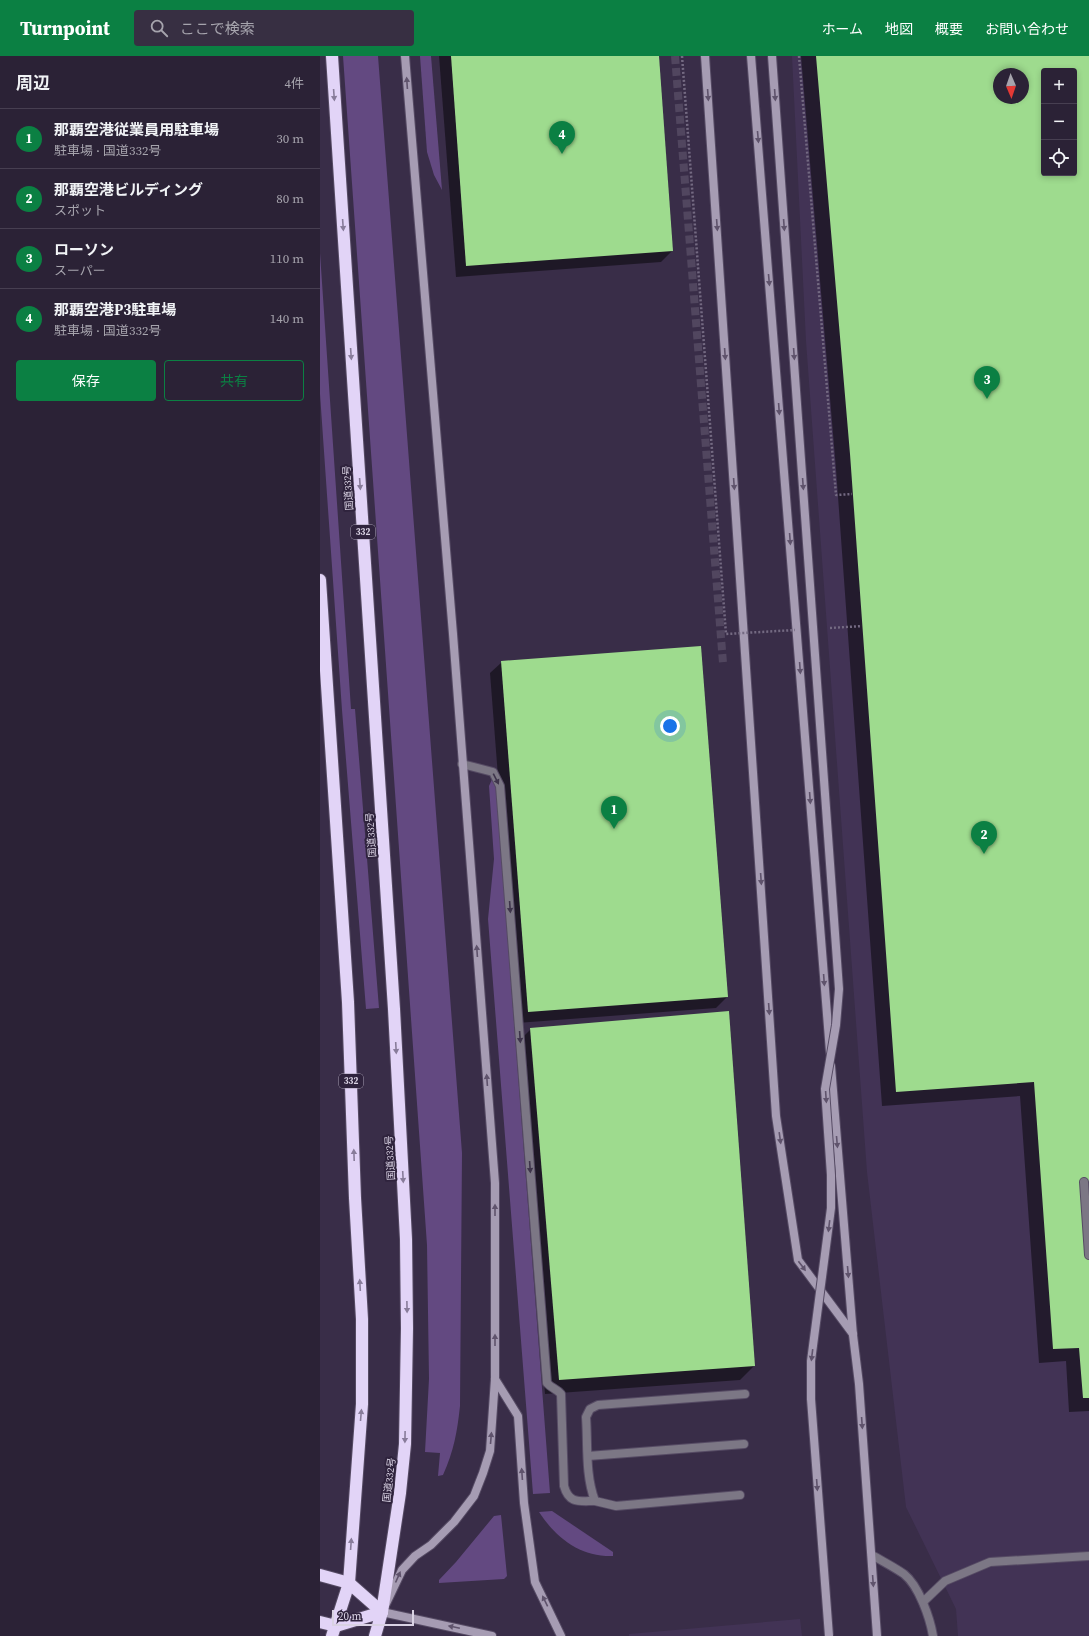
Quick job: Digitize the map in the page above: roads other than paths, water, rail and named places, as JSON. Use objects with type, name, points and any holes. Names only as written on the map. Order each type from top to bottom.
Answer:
[{"type":"highway","name":"国道332号","points":[[332,56],[394,1001],[406,1239],[407,1328],[405,1444],[400,1493],[382,1612]]},
{"type":"highway","name":"332","points":[[320,580],[348,1002],[355,1198],[362,1320],[362,1404],[349,1583],[334,1631]]},
{"type":"highway","points":[[320,1576],[349,1583],[382,1612],[334,1631],[320,1622]]},
{"type":"highway","name":"332","points":[[375,1636],[382,1612]]},
{"type":"street","points":[[405,56],[495,1183],[495,1379],[490,1450],[484,1473],[474,1496],[454,1522],[431,1545],[415,1556],[402,1570],[382,1612],[492,1636]]},
{"type":"street","points":[[705,56],[776,1116],[798,1260],[853,1335]]},
{"type":"street","points":[[751,56],[853,1335],[859,1384],[877,1636]]},
{"type":"street","points":[[772,56],[839,989],[836,1025],[825,1089],[831,1175],[831,1208],[811,1361],[811,1399],[829,1636]]},
{"type":"street","points":[[495,1379],[518,1416],[524,1503],[535,1582],[561,1636]]},
{"type":"lane","points":[[462,764],[493,772],[500,786],[547,1383],[550,1388],[558,1390],[561,1394],[564,1486],[566,1495],[575,1500],[595,1500],[601,1503],[616,1506],[740,1495]]},
{"type":"lane","points":[[1084,1182],[1089,1255]]},
{"type":"lane","points":[[595,1500],[590,1481],[588,1456],[586,1417],[590,1409],[598,1405],[745,1394]]},
{"type":"lane","points":[[588,1456],[744,1444]]},
{"type":"lane","points":[[872,1554],[905,1575],[923,1602],[933,1636]]},
{"type":"lane","points":[[923,1602],[945,1581],[990,1562],[1089,1556]]},
{"type":"tunnel","points":[[675,56],[723,663]]},
{"type":"place","name":"那覇空港P3駐車場","points":[[562,154]]},
{"type":"place","name":"ローソン","points":[[987,399]]},
{"type":"place","name":"那覇空港従業員用駐車場","points":[[614,829]]},
{"type":"place","name":"那覇空港ビルディング","points":[[984,854]]}]
